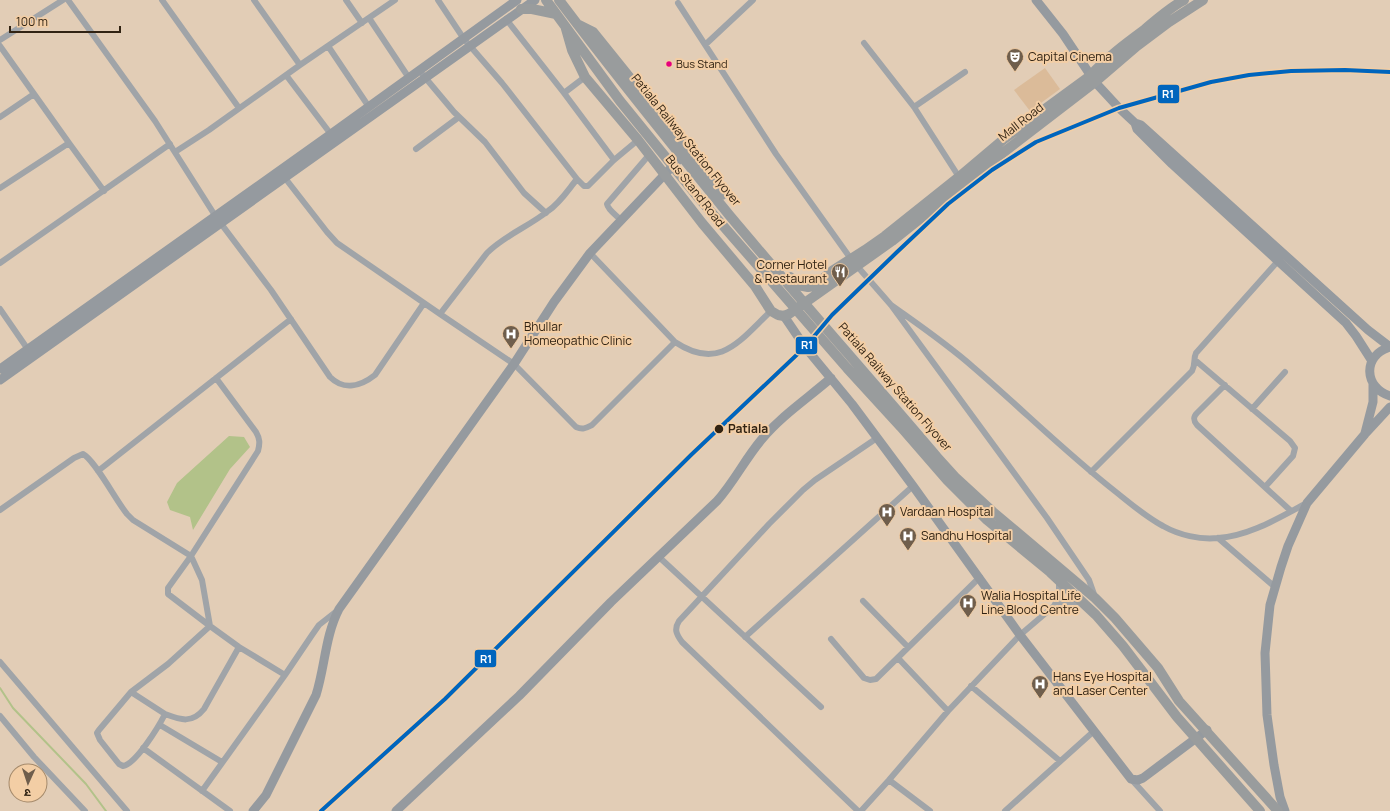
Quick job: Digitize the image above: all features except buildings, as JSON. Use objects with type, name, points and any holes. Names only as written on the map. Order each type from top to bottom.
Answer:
[{"type":"main road","name":"Bus Stand Road","points":[[546,0],[565,25],[572,50],[585,77],[638,140],[702,223],[755,286],[771,311]]},
{"type":"main road","name":"Bus Stand Road","points":[[559,0],[576,23],[593,32],[688,150],[726,201],[798,285],[808,287],[814,286],[854,263]]},
{"type":"main road","points":[[568,0],[569,14]]},
{"type":"main road","name":"Mall Road","points":[[854,263],[892,241],[1092,79],[1098,66],[1116,51],[1172,7],[1184,0]]},
{"type":"main road","name":"Mall Road","points":[[865,250],[960,177],[1004,139],[1092,79],[1202,0]]},
{"type":"main road","points":[[517,2],[556,14]]},
{"type":"main road","name":"Patiala Railway Station Flyover","points":[[576,23],[631,94],[731,216],[948,469],[1054,570],[1059,580],[1084,603],[1123,646],[1177,717],[1260,811]]},
{"type":"main road","name":"Patiala Railway Station Flyover","points":[[565,25],[620,100],[698,197],[938,471],[987,520],[1054,570],[1095,598],[1132,637],[1158,668],[1179,701],[1207,730],[1278,811]]},
{"type":"main road","name":"Bus Stand Road","points":[[784,316],[789,314],[854,263],[865,250]]},
{"type":"main road","points":[[771,311],[778,315],[784,316]]},
{"type":"street","points":[[0,40],[63,0]]},
{"type":"street","points":[[68,0],[155,121],[218,220],[246,255],[330,377],[335,382],[342,385],[352,386],[368,380],[375,375],[424,303]]},
{"type":"street","points":[[162,0],[239,108]]},
{"type":"street","points":[[254,0],[300,65]]},
{"type":"street","points":[[346,0],[362,23]]},
{"type":"street","points":[[175,152],[209,130],[395,0]]},
{"type":"street","points":[[438,0],[467,42],[584,186],[587,187],[614,160],[638,140]]},
{"type":"street","points":[[0,380],[30,353],[334,138],[467,42],[517,2],[535,0]]},
{"type":"street","points":[[706,44],[753,0]]},
{"type":"street","points":[[1036,0],[1063,34],[1092,79],[1135,123],[1137,129],[1172,164],[1346,323],[1372,361]]},
{"type":"street","points":[[679,1],[776,154],[854,263],[891,306],[1051,524],[1089,580],[1095,598]]},
{"type":"street","points":[[467,42],[506,20],[517,2]]},
{"type":"street","points":[[369,18],[409,78]]},
{"type":"street","points":[[506,20],[564,93],[614,160]]},
{"type":"street","points":[[864,43],[914,107],[960,177]]},
{"type":"street","points":[[0,46],[104,191]]},
{"type":"street","points":[[328,46],[370,106]]},
{"type":"street","points":[[914,107],[965,72]]},
{"type":"street","points":[[218,220],[285,178],[370,106],[409,78],[422,74]]},
{"type":"street","points":[[422,74],[459,117],[485,142],[524,193],[546,213]]},
{"type":"street","points":[[286,75],[334,138]]},
{"type":"street","points":[[564,93],[585,77]]},
{"type":"street","points":[[0,117],[34,94]]},
{"type":"street","points":[[416,149],[459,117]]},
{"type":"street","points":[[1135,123],[1141,124],[1368,330],[1390,347],[1380,352],[1372,361],[1370,368],[1370,376],[1373,384],[1383,394],[1390,396]]},
{"type":"street","points":[[0,188],[69,143]]},
{"type":"street","points":[[0,263],[170,144]]},
{"type":"street","points":[[253,811],[266,795],[316,696],[322,679],[324,655],[334,618],[339,609],[514,364],[554,302],[590,253],[664,173],[688,150]]},
{"type":"street","points":[[621,220],[610,210],[607,204],[649,154]]},
{"type":"street","points":[[285,178],[332,238],[514,364],[576,427],[581,429],[592,424],[675,342]]},
{"type":"street","points":[[440,314],[494,246],[510,234],[554,207],[577,179]]},
{"type":"street","points":[[590,253],[675,342],[685,349],[700,354],[724,352],[734,346],[771,311]]},
{"type":"street","points":[[1091,472],[1192,371],[1195,366],[1194,356],[1196,353],[1278,261]]},
{"type":"street","points":[[891,306],[936,337],[972,366],[1091,472],[1151,518],[1164,526],[1177,532],[1198,537],[1218,538],[1253,530],[1308,503]]},
{"type":"street","points":[[0,309],[30,353]]},
{"type":"street","points":[[784,316],[805,347],[852,404],[913,486],[980,577],[1020,635],[1131,779],[1160,811]]},
{"type":"street","points":[[98,471],[291,319]]},
{"type":"street","points":[[0,369],[30,353]]},
{"type":"street","points":[[1195,360],[1290,441],[1295,448],[1293,456],[1266,487]]},
{"type":"street","points":[[1252,409],[1285,372]]},
{"type":"street","points":[[216,378],[256,432],[260,438],[260,443],[258,451],[191,556],[168,588],[168,594],[239,647],[285,675]]},
{"type":"street","points":[[396,811],[519,696],[611,602],[717,501],[729,488],[752,452],[776,424],[831,378]]},
{"type":"street","points":[[1365,434],[1373,402],[1373,384]]},
{"type":"street","points":[[1225,385],[1194,416],[1194,421],[1291,511]]},
{"type":"street","points":[[1285,811],[1280,797],[1274,766],[1267,715],[1265,653],[1270,605],[1280,567],[1308,503],[1365,434],[1390,407]]},
{"type":"street","points":[[877,438],[815,480],[803,490],[769,524],[676,625],[677,634],[682,642],[859,811],[889,780],[971,686],[1020,635],[1054,606],[1059,596],[1059,580]]},
{"type":"street","points":[[0,510],[79,455],[86,456],[98,471],[120,506],[133,520],[191,556],[202,580],[210,626]]},
{"type":"street","points":[[745,636],[913,486]]},
{"type":"street","points":[[1218,538],[1275,587]]},
{"type":"street","points":[[659,557],[820,707]]},
{"type":"street","points":[[830,639],[864,678],[870,680],[876,679],[980,577]]},
{"type":"street","points":[[863,601],[908,647]]},
{"type":"street","points":[[1054,606],[1070,602],[1084,603]]},
{"type":"street","points":[[202,791],[319,625],[339,609]]},
{"type":"street","points":[[165,714],[160,725],[143,748],[130,763],[123,766],[119,764],[98,736],[99,730],[131,692],[168,664],[210,626]]},
{"type":"street","points":[[131,692],[165,714],[188,720],[198,717],[239,647]]},
{"type":"street","points":[[898,658],[948,711]]},
{"type":"street","points":[[0,662],[39,710],[127,811]]},
{"type":"street","points":[[971,686],[1060,761]]},
{"type":"street","points":[[0,716],[34,757],[85,811]]},
{"type":"street","points":[[160,725],[222,762]]},
{"type":"street","points":[[1131,779],[1138,780],[1143,778],[1207,730]]},
{"type":"street","points":[[1009,810],[1094,731]]},
{"type":"street","points":[[143,748],[230,811]]},
{"type":"street","points":[[889,780],[930,811]]},
{"type":"shaded area","points":[[1045,68],[1060,89],[1030,111],[1014,90]]},
{"type":"shaded area","points":[[229,436],[244,437],[250,447],[230,469],[193,530],[190,517],[170,510],[167,502],[177,483]]},
{"type":"waterway","points":[[0,688],[13,708],[86,784],[106,811]]},
{"type":"transit line","name":"R1","points":[[321,811],[445,699],[691,455],[805,347],[832,315],[896,253],[948,204],[992,170],[1036,142],[1119,108],[1211,82],[1249,75],[1291,71],[1345,70],[1390,72]]},
{"type":"place","name":"Bus Stand","points":[[669,64]]},
{"type":"place","name":"Capital Cinema","points":[[1015,72]]},
{"type":"place","name":"Corner Hotel & Restaurant","points":[[840,287]]},
{"type":"place","name":"Bhullar Homeopathic Clinic","points":[[511,349]]},
{"type":"place","name":"Patiala","points":[[719,429]]},
{"type":"place","name":"Vardaan Hospital","points":[[887,527]]},
{"type":"place","name":"Sandhu Hospital","points":[[908,551]]},
{"type":"place","name":"Walia Hospital Life Line Blood Centre","points":[[968,618]]},
{"type":"place","name":"Hans Eye Hospital and Laser Center","points":[[1040,699]]}]
